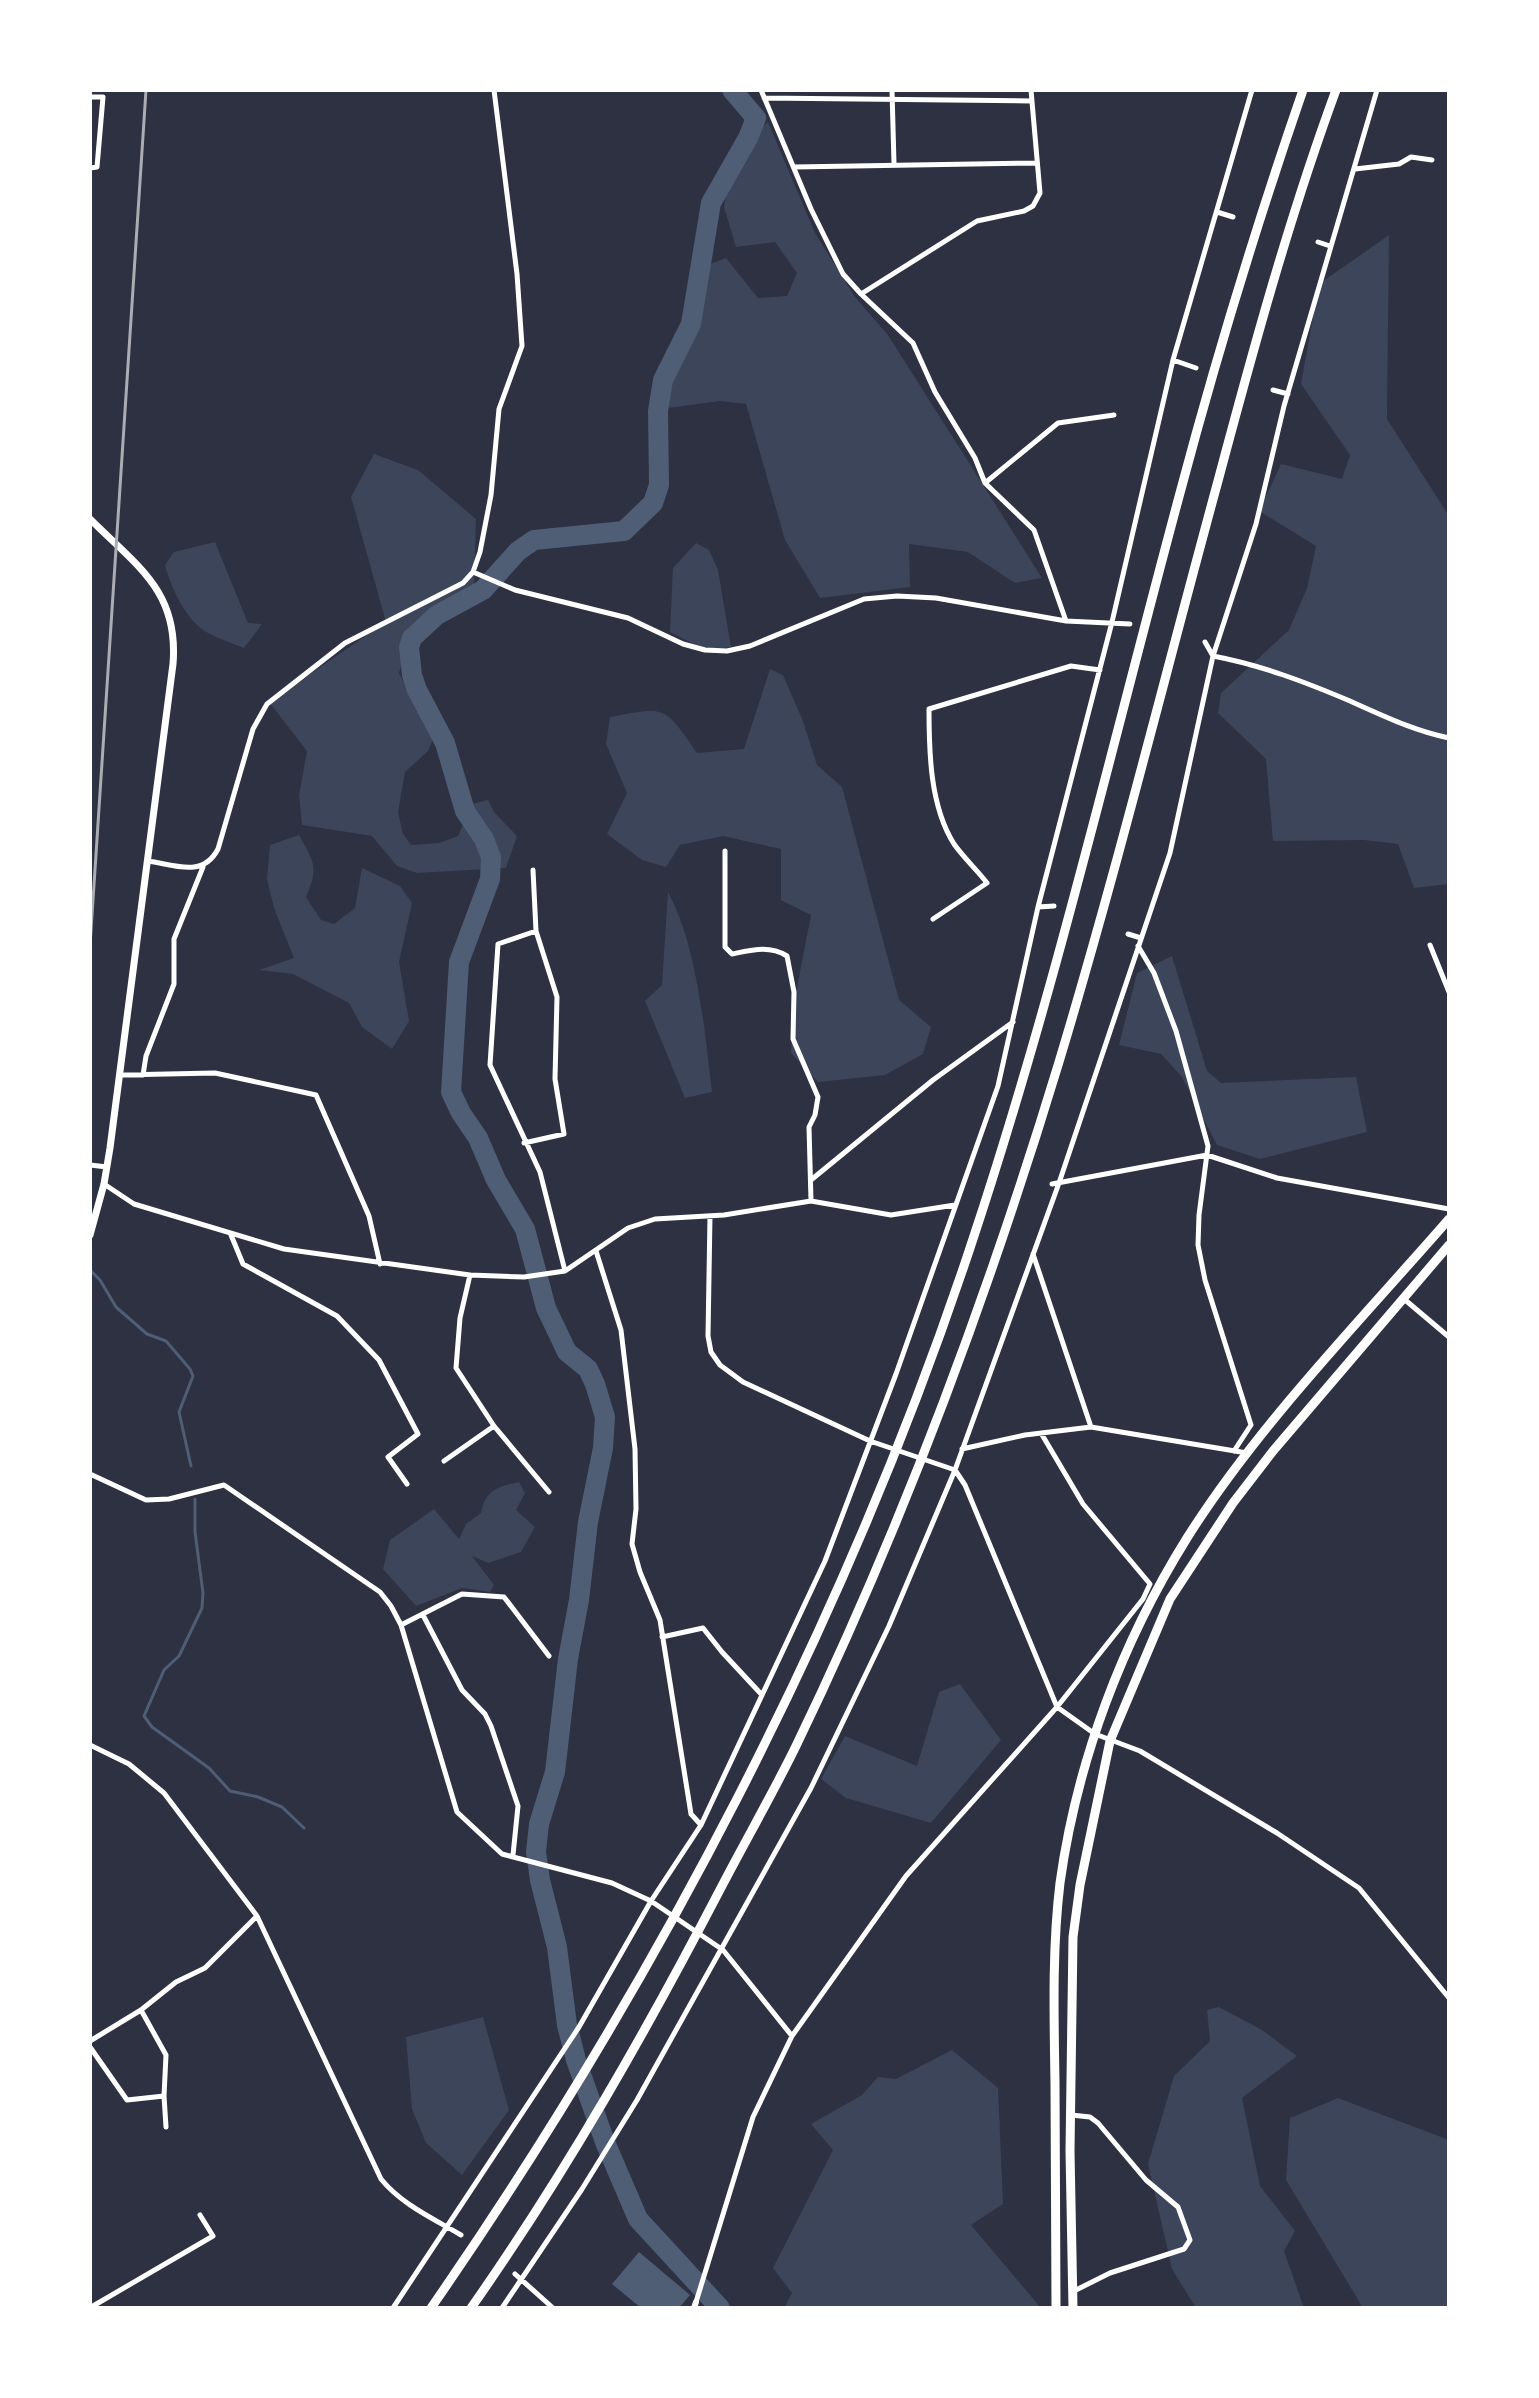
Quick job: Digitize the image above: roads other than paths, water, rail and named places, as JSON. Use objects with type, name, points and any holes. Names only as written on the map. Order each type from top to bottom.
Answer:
[{"type":"highway","points":[[431,2308],[506,2198],[592,2058],[704,1861],[803,1660],[912,1408],[972,1243],[1032,1047],[1216,362],[1303,90]]},
{"type":"highway","points":[[471,2308],[580,2143],[680,1966],[805,1726],[907,1497],[937,1421],[993,1267],[1060,1058],[1263,314],[1335,92]]},
{"type":"highway","points":[[1056,2308],[1056,1946],[1060,1883],[1076,1801],[1095,1734],[1123,1658],[1155,1592],[1188,1536],[1248,1453],[1449,1219]]},
{"type":"highway","points":[[1073,2308],[1073,1937],[1080,1885],[1110,1741],[1170,1599],[1233,1503],[1273,1451],[1449,1245]]},
{"type":"main road","points":[[90,519],[163,597],[173,624],[173,664],[107,1167],[90,1235]]},
{"type":"street","points":[[148,861],[203,867],[212,861],[253,729],[267,704],[345,643],[463,583],[474,572],[491,495],[499,409],[522,346],[517,274],[494,90]]},
{"type":"street","points":[[761,90],[843,274],[913,343],[935,392],[975,458],[985,483],[1034,530],[1066,621]]},
{"type":"street","points":[[892,90],[894,164]]},
{"type":"street","points":[[861,294],[977,221],[1024,211],[1033,206],[1040,193],[1031,90]]},
{"type":"street","points":[[393,2308],[579,2027],[651,1901],[701,1825],[825,1561],[998,1086],[1038,907],[1112,622],[1173,360],[1252,90]]},
{"type":"street","points":[[502,2308],[616,2133],[723,1950],[831,1748],[889,1626],[955,1470],[1033,1254],[1170,853],[1213,656],[1256,524],[1288,394],[1377,90]]},
{"type":"street","points":[[90,97],[103,97],[97,167],[90,168]]},
{"type":"street","points":[[764,98],[1032,101]]},
{"type":"street","points":[[1355,169],[1399,164],[1411,157],[1432,160]]},
{"type":"street","points":[[793,167],[1037,163]]},
{"type":"street","points":[[1217,212],[1233,217]]},
{"type":"street","points":[[1318,242],[1330,246]]},
{"type":"street","points":[[1173,360],[1196,368]]},
{"type":"street","points":[[1273,390],[1288,394]]},
{"type":"street","points":[[985,483],[1058,423],[1114,415]]},
{"type":"street","points":[[474,572],[515,590],[628,618],[683,644],[705,650],[727,651],[750,646],[864,599],[897,596],[936,598],[1066,621],[1130,624]]},
{"type":"street","points":[[1205,642],[1213,656],[1256,664],[1410,729],[1449,738]]},
{"type":"street","points":[[933,919],[987,883],[953,843],[938,804],[929,745],[929,709],[1071,666],[1100,670]]},
{"type":"street","points":[[725,851],[725,947],[732,954],[761,948],[787,956],[794,992],[793,1039],[818,1097],[809,1127],[811,1201]]},
{"type":"street","points":[[143,1075],[146,1056],[174,984],[174,939],[203,867]]},
{"type":"street","points":[[524,1143],[564,1134],[555,1079],[557,997],[536,931],[533,870]]},
{"type":"street","points":[[1038,907],[1054,906]]},
{"type":"street","points":[[536,931],[498,944],[490,1065],[540,1172],[565,1271]]},
{"type":"street","points":[[1128,934],[1141,938]]},
{"type":"street","points":[[1430,945],[1449,992]]},
{"type":"street","points":[[1138,946],[1154,973],[1176,1031],[1208,1146],[1198,1245],[1205,1280],[1251,1425],[1234,1451]]},
{"type":"street","points":[[811,1180],[933,1080],[1013,1022]]},
{"type":"street","points":[[119,1075],[215,1073],[316,1095],[369,1216],[380,1264]]},
{"type":"street","points":[[1055,1184],[1207,1155],[1277,1178],[1449,1209]]},
{"type":"street","points":[[90,1165],[107,1167]]},
{"type":"street","points":[[104,1184],[134,1204],[284,1249],[470,1275],[524,1277],[565,1271],[628,1228],[642,1222],[710,1216],[811,1201],[891,1215],[956,1205]]},
{"type":"street","points":[[710,1216],[708,1336],[711,1352],[720,1365],[743,1382],[870,1441],[955,1470],[965,1485],[1057,1707],[1095,1734],[1140,1751],[1277,1833],[1359,1888],[1449,1998]]},
{"type":"street","points":[[230,1234],[243,1264],[337,1316],[379,1360],[418,1434],[388,1457],[407,1484]]},
{"type":"street","points":[[596,1251],[621,1330],[635,1449],[636,1509],[632,1544],[660,1620],[691,1814],[701,1825]]},
{"type":"street","points":[[1033,1254],[1091,1427]]},
{"type":"street","points":[[470,1275],[460,1318],[456,1368],[494,1426],[549,1492]]},
{"type":"street","points":[[1403,1298],[1449,1337]]},
{"type":"street","points":[[444,1461],[494,1426]]},
{"type":"street","points":[[962,1449],[1041,1433],[1091,1427],[1248,1453]]},
{"type":"street","points":[[695,2305],[753,2117],[792,2036],[906,1876],[1057,1707],[1143,1599],[1150,1584],[1083,1504],[1041,1433]]},
{"type":"street","points":[[90,1474],[146,1500],[169,1499],[224,1485],[380,1592],[401,1625],[457,1812],[502,1854],[612,1883],[651,1901],[723,1950],[792,2036]]},
{"type":"street","points":[[401,1625],[462,1594],[504,1597],[549,1656]]},
{"type":"street","points":[[423,1615],[462,1690],[485,1714],[491,1726],[518,1806],[513,1855]]},
{"type":"street","points":[[662,1637],[703,1628],[762,1695]]},
{"type":"street","points":[[90,1745],[129,1764],[164,1793],[257,1916],[381,2179],[390,2190],[461,2235]]},
{"type":"street","points":[[164,2096],[127,2100],[90,2044],[176,1982],[205,1968],[257,1916]]},
{"type":"street","points":[[141,2010],[166,2055],[166,2127]]},
{"type":"street","points":[[1071,2115],[1090,2117],[1098,2123],[1146,2180],[1178,2207],[1190,2240],[1184,2249],[1110,2273],[1073,2291]]},
{"type":"street","points":[[92,2305],[213,2236],[200,2215]]},
{"type":"street","points":[[515,2274],[553,2308]]},
{"type":"waterway","points":[[720,2308],[638,2219],[605,2142],[567,2025],[557,1947],[536,1852],[539,1824],[555,1772],[568,1659],[588,1522],[603,1448],[605,1417],[588,1369],[567,1352],[546,1308],[525,1229],[451,1092],[459,962],[490,879],[491,857],[484,839],[465,811],[445,743],[417,690],[409,647],[412,638],[437,615],[483,590],[518,551],[534,540],[624,531],[653,503],[659,485],[658,411],[663,380],[691,324],[711,203],[756,118],[732,90]]},
{"type":"waterway","points":[[90,1270],[100,1280],[116,1307],[147,1334],[166,1341],[190,1369],[193,1376],[179,1412],[191,1466]]},
{"type":"waterway","points":[[195,1499],[202,1608],[179,1656],[164,1670],[144,1716],[152,1727],[209,1768],[230,1791],[258,1797],[282,1807],[304,1828]]},
{"type":"railway","points":[[90,946],[146,90]]}]
